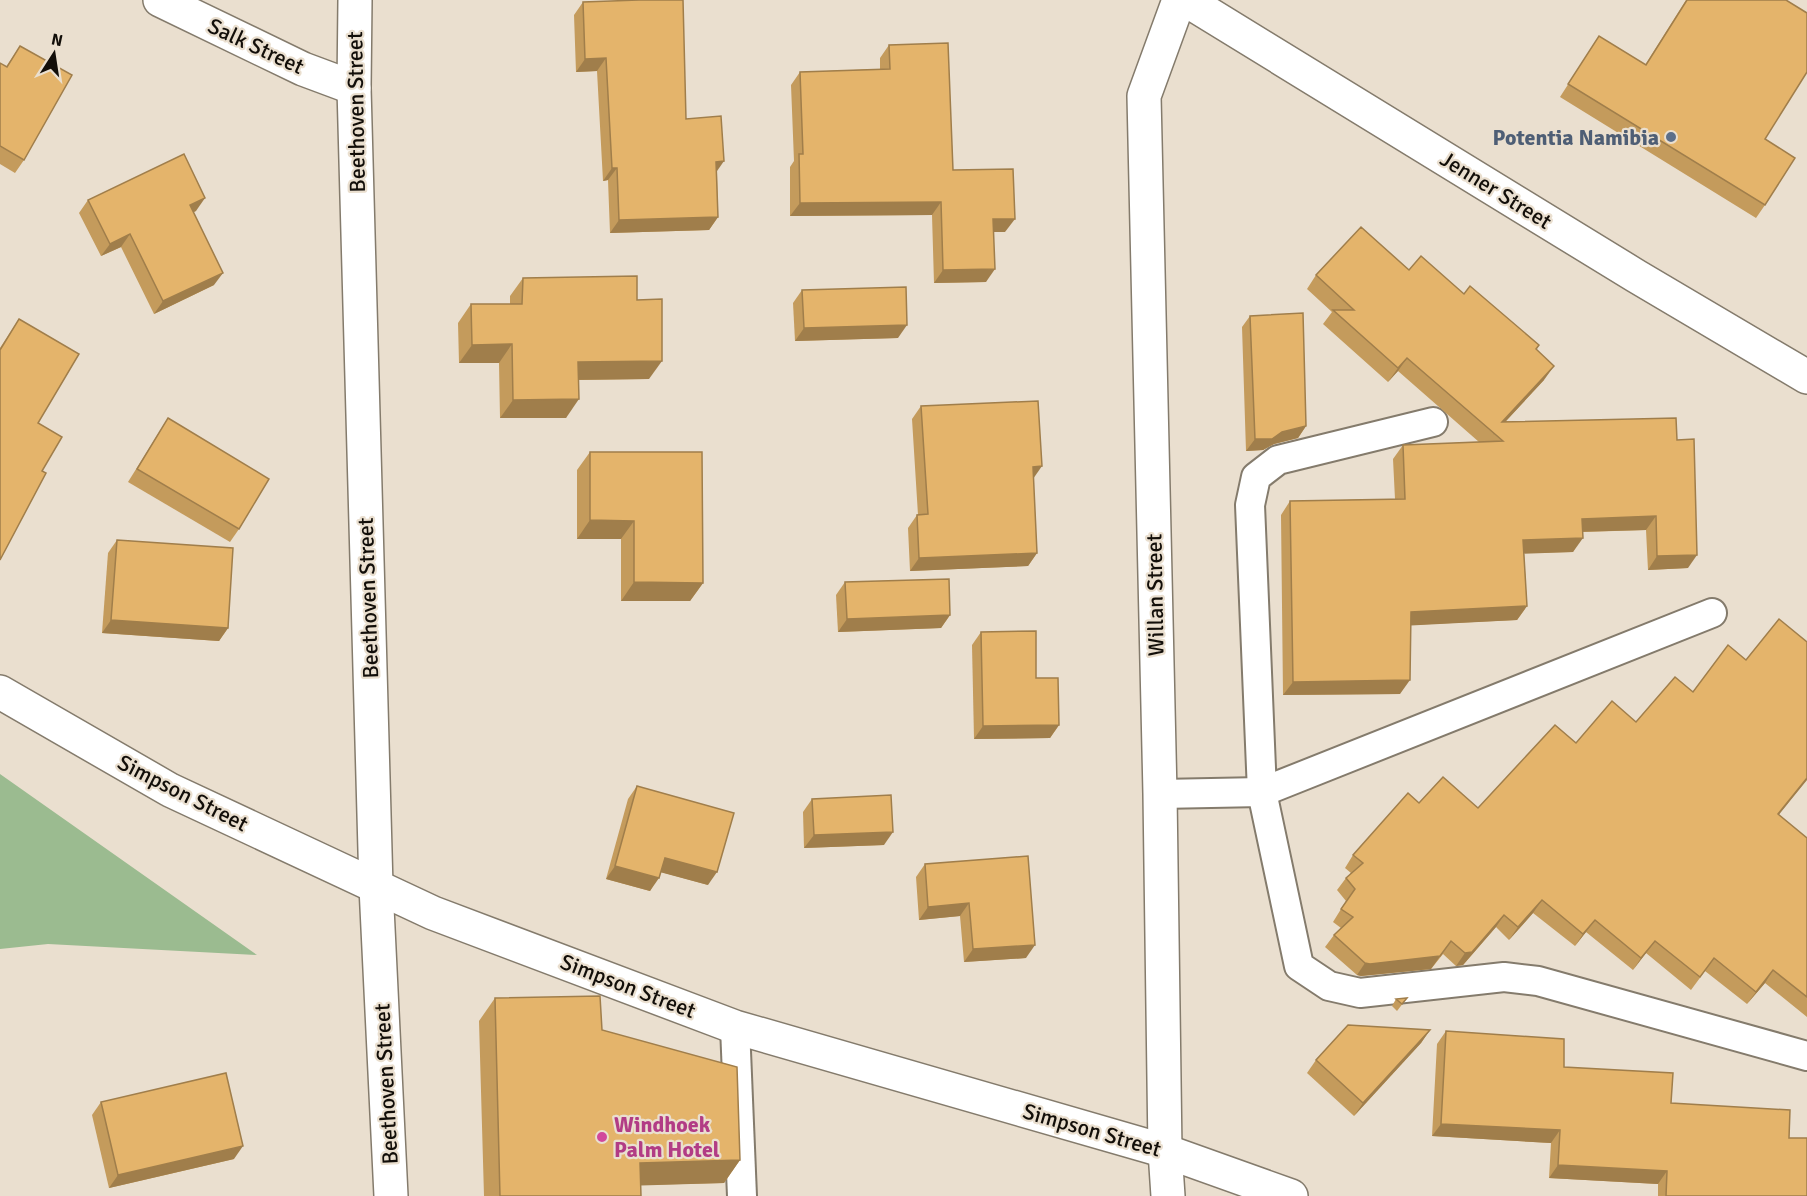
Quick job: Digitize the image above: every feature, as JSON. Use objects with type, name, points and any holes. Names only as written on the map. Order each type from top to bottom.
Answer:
[{"type":"street","name":"Salk Street","points":[[160,0],[303,69],[354,88]]},
{"type":"street","name":"Beethoven Street","points":[[355,0],[354,88],[376,887],[391,1196]]},
{"type":"street","name":"Willan Street","points":[[1168,1196],[1165,1151],[1160,794],[1144,96],[1179,0]]},
{"type":"street","name":"Jenner Street","points":[[1186,0],[1616,264],[1807,377]]},
{"type":"street","name":"Simpson Street","points":[[0,692],[170,789],[433,913],[735,1027],[1165,1151],[1290,1196]]},
{"type":"lane","points":[[1433,422],[1278,460],[1256,477],[1250,505],[1262,792],[1299,966],[1329,986],[1360,993],[1504,976],[1538,981],[1807,1056]]},
{"type":"lane","points":[[1160,794],[1262,792],[1712,613]]},
{"type":"lane","points":[[735,1027],[742,1196]]},
{"type":"green space","points":[[0,774],[257,955],[48,944],[0,949]]},
{"type":"building","points":[[683,0],[686,119],[721,116],[724,161],[716,162],[718,217],[619,220],[617,168],[612,168],[606,58],[585,59],[583,2]]},
{"type":"building","points":[[1687,0],[1786,0],[1807,13],[1807,72],[1765,139],[1795,158],[1765,205],[1568,84],[1599,36],[1646,65]]},
{"type":"building","points":[[948,43],[953,170],[1013,169],[1015,219],[993,219],[995,269],[943,270],[941,202],[800,203],[799,154],[803,154],[800,72],[890,69],[889,45]]},
{"type":"building","points":[[20,46],[72,75],[24,160],[0,146],[0,63],[7,67]]},
{"type":"building","points":[[184,154],[205,198],[190,205],[223,273],[163,301],[130,234],[110,244],[88,200]]},
{"type":"building","points":[[1361,227],[1409,270],[1421,256],[1464,294],[1470,286],[1539,345],[1536,349],[1554,366],[1502,422],[1676,418],[1677,440],[1694,439],[1697,555],[1657,556],[1656,516],[1582,519],[1583,538],[1523,540],[1527,606],[1411,612],[1410,680],[1293,682],[1290,501],[1405,499],[1403,445],[1503,441],[1407,358],[1398,368],[1333,310],[1354,310],[1316,275]]},
{"type":"building","points":[[637,276],[637,300],[662,299],[662,361],[578,362],[579,399],[513,400],[512,344],[472,345],[471,304],[522,304],[523,278]]},
{"type":"building","points":[[906,287],[907,325],[804,328],[802,290]]},
{"type":"building","points":[[1303,313],[1306,426],[1282,432],[1272,439],[1255,439],[1250,316]]},
{"type":"building","points":[[19,319],[79,354],[38,423],[62,437],[42,471],[46,473],[0,560],[0,350]]},
{"type":"building","points":[[1038,401],[1042,466],[1033,467],[1037,553],[919,558],[917,515],[928,514],[921,406]]},
{"type":"building","points":[[168,418],[269,479],[239,529],[137,469]]},
{"type":"building","points":[[590,452],[702,452],[703,583],[634,582],[634,521],[590,520]]},
{"type":"building","points":[[117,540],[233,548],[228,628],[111,620]]},
{"type":"building","points":[[949,579],[950,615],[847,619],[845,582]]},
{"type":"building","points":[[1779,619],[1807,642],[1807,778],[1778,814],[1807,838],[1807,997],[1773,970],[1756,992],[1714,958],[1700,977],[1655,941],[1641,958],[1595,920],[1583,934],[1542,900],[1518,927],[1504,915],[1472,952],[1465,953],[1451,941],[1440,956],[1370,964],[1365,963],[1334,935],[1353,917],[1341,909],[1355,889],[1346,878],[1363,863],[1353,855],[1408,793],[1419,803],[1443,777],[1478,808],[1555,725],[1576,743],[1612,701],[1636,722],[1675,677],[1693,692],[1728,645],[1746,660]]},
{"type":"building","points":[[1036,631],[1036,678],[1058,678],[1059,725],[983,726],[981,632]]},
{"type":"building","points":[[637,786],[734,813],[717,872],[665,858],[659,878],[615,866]]},
{"type":"building","points":[[891,795],[893,832],[814,835],[812,799]]},
{"type":"building","points":[[1028,856],[1035,945],[973,949],[969,903],[928,907],[925,864]]},
{"type":"building","name":"Windhoek Palm Hotel","points":[[600,996],[602,1030],[737,1067],[740,1160],[640,1163],[641,1196],[500,1196],[495,998]]},
{"type":"building","points":[[1407,998],[1402,1004],[1396,999]]},
{"type":"building","points":[[1348,1025],[1430,1030],[1363,1103],[1316,1060]]},
{"type":"building","points":[[1446,1031],[1564,1039],[1564,1067],[1673,1073],[1671,1103],[1790,1110],[1789,1138],[1807,1138],[1807,1196],[1666,1196],[1667,1171],[1558,1165],[1560,1130],[1441,1124]]},
{"type":"building","points":[[226,1073],[243,1146],[118,1175],[101,1102]]},
{"type":"place","name":"Potentia Namibia","points":[[1671,137]]},
{"type":"place","name":"Windhoek Palm Hotel","points":[[602,1137]]}]
